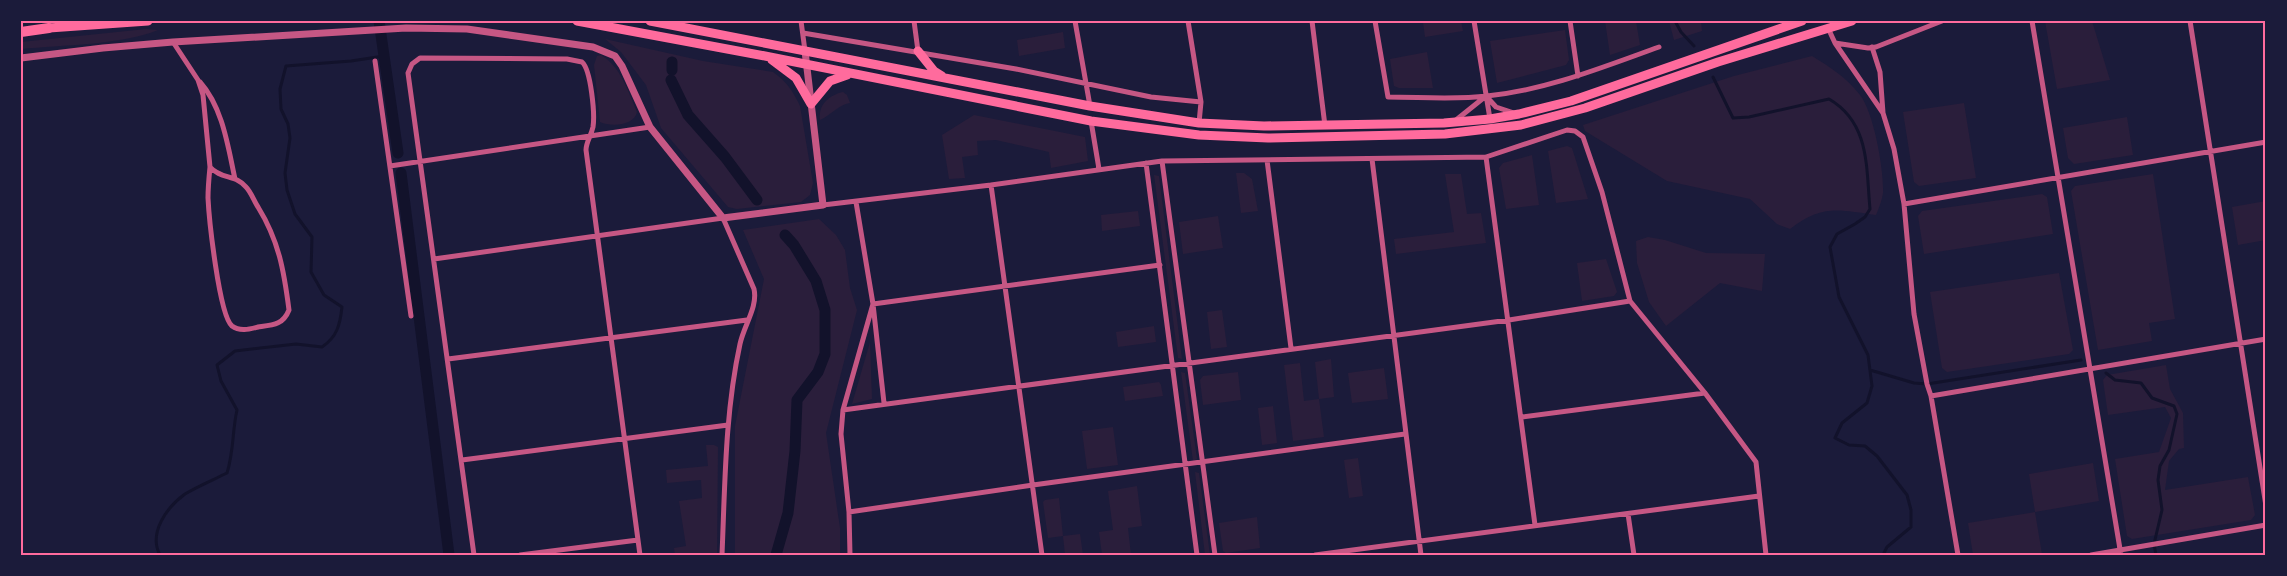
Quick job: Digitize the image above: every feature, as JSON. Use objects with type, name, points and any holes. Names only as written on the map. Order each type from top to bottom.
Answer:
[{"type":"highway","points":[[21,31],[49,28]]},
{"type":"main road","points":[[49,28],[148,21]]},
{"type":"main road","points":[[577,21],[765,56],[1091,121],[1199,135],[1236,137],[1373,137],[1445,134],[1521,125],[1586,108],[1718,62],[1852,21]]},
{"type":"main road","points":[[650,21],[1090,106],[1199,123],[1264,126],[1451,122],[1490,119],[1519,114],[1571,101],[1802,21]]},
{"type":"main road","points":[[918,51],[934,71],[944,78]]},
{"type":"main road","points":[[765,56],[785,68],[796,78],[811,104],[830,81],[841,75],[852,74]]},
{"type":"street","points":[[801,21],[823,205]]},
{"type":"street","points":[[914,21],[918,51]]},
{"type":"street","points":[[1075,21],[1090,106]]},
{"type":"street","points":[[1188,21],[1201,102],[1199,123]]},
{"type":"street","points":[[1312,21],[1325,126]]},
{"type":"street","points":[[1375,21],[1388,97],[1486,96],[1531,89],[1578,76],[1659,47]]},
{"type":"street","points":[[1474,21],[1491,130]]},
{"type":"street","points":[[1570,21],[1578,76]]},
{"type":"street","points":[[1835,43],[1872,47],[1942,21]]},
{"type":"street","points":[[2032,21],[2092,370],[2121,553]]},
{"type":"street","points":[[2190,21],[2266,506]]},
{"type":"street","points":[[21,58],[173,42],[406,28],[468,29],[579,44],[593,47],[614,56],[626,71],[650,127],[723,218],[754,289],[756,302],[747,320],[734,373],[728,425],[722,555]]},
{"type":"street","points":[[1828,28],[1835,43],[1883,113]]},
{"type":"street","points":[[802,33],[918,51],[1086,83],[1151,98],[1201,102]]},
{"type":"street","points":[[173,42],[198,80],[212,95],[226,138],[235,179]]},
{"type":"street","points":[[1872,47],[1880,72],[1883,113],[1894,149],[1904,204],[1914,314],[1931,396],[1958,555]]},
{"type":"street","points":[[474,555],[408,73],[412,64],[420,58],[567,59],[582,62],[587,68],[594,116],[591,136],[586,150],[640,555]]},
{"type":"street","points":[[375,61],[411,316]]},
{"type":"street","points":[[198,80],[203,95],[206,118],[210,167],[208,198],[215,262],[224,314],[232,326],[244,330],[278,324],[285,319],[289,310],[278,245],[268,223],[246,186],[235,179],[214,173],[210,167]]},
{"type":"street","points":[[1486,96],[1496,107],[1519,114]]},
{"type":"street","points":[[1451,122],[1466,114],[1486,96]]},
{"type":"street","points":[[1091,121],[1099,169]]},
{"type":"street","points":[[390,166],[650,127]]},
{"type":"street","points":[[434,259],[597,234],[991,185],[1162,161],[1486,157],[1567,130],[1575,131],[1583,137],[1602,192],[1630,301],[1705,393],[1756,462],[1766,555]]},
{"type":"street","points":[[1904,204],[2266,142]]},
{"type":"street","points":[[1486,157],[1536,525]]},
{"type":"street","points":[[1372,159],[1421,555]]},
{"type":"street","points":[[1267,160],[1292,348]]},
{"type":"street","points":[[1162,161],[1215,555]]},
{"type":"street","points":[[1146,163],[1174,365],[1197,555]]},
{"type":"street","points":[[991,185],[1042,555]]},
{"type":"street","points":[[856,202],[873,304],[884,403]]},
{"type":"street","points":[[873,304],[1160,264]]},
{"type":"street","points":[[843,410],[1509,320],[1630,301]]},
{"type":"street","points":[[850,555],[849,512],[841,434],[843,410],[873,304]]},
{"type":"street","points":[[448,359],[747,320]]},
{"type":"street","points":[[1931,396],[2266,339]]},
{"type":"street","points":[[1522,417],[1705,393]]},
{"type":"street","points":[[462,460],[728,425]]},
{"type":"street","points":[[849,512],[1032,484],[1186,465],[1405,434]]},
{"type":"street","points":[[1315,555],[1759,496]]},
{"type":"street","points":[[1628,514],[1634,555]]},
{"type":"street","points":[[2091,555],[2121,553],[2266,525]]},
{"type":"street","points":[[520,555],[638,540]]},
{"type":"shaded area","points":[[1461,21],[1463,31],[1425,37],[1423,22]]},
{"type":"shaded area","points":[[1605,21],[1636,21],[1640,45],[1610,55]]},
{"type":"shaded area","points":[[1669,21],[1701,21],[1702,31],[1674,40]]},
{"type":"shaded area","points":[[2045,21],[2092,21],[2110,80],[2057,89]]},
{"type":"shaded area","points":[[146,29],[158,30],[109,42],[21,49],[21,42]]},
{"type":"shaded area","points":[[1565,30],[1569,60],[1566,65],[1497,83],[1490,41]]},
{"type":"shaded area","points":[[1063,32],[1065,48],[1019,56],[1017,40]]},
{"type":"shaded area","points":[[605,39],[703,61],[773,72],[778,75],[789,87],[800,106],[813,183],[810,195],[801,202],[737,209],[728,207],[661,128],[646,85],[621,52]]},
{"type":"shaded area","points":[[1427,52],[1433,88],[1399,88],[1394,86],[1390,59]]},
{"type":"shaded area","points":[[601,55],[619,73],[637,112],[635,117],[627,123],[610,125],[600,122],[594,65],[597,56]]},
{"type":"shaded area","points":[[1812,56],[1850,83],[1865,103],[1870,115],[1880,157],[1883,183],[1883,196],[1876,215],[1841,211],[1822,212],[1790,229],[1777,224],[1750,199],[1667,181],[1585,131],[1583,125],[1734,76]]},
{"type":"shaded area","points":[[843,92],[847,95],[850,103],[820,120],[823,105],[829,98]]},
{"type":"shaded area","points":[[1964,103],[1976,178],[1919,186],[1914,182],[1903,112]]},
{"type":"shaded area","points":[[974,115],[1085,137],[1088,161],[1051,168],[1049,152],[996,140],[977,141],[978,155],[962,157],[965,178],[949,179],[942,135]]},
{"type":"shaded area","points":[[2127,117],[2133,155],[2074,164],[2068,158],[2063,128]]},
{"type":"shaded area","points":[[1567,146],[1572,148],[1588,199],[1556,203],[1548,151]]},
{"type":"shaded area","points":[[1532,155],[1539,205],[1506,209],[1499,168],[1503,163]]},
{"type":"shaded area","points":[[1236,173],[1244,173],[1252,179],[1258,211],[1241,213]]},
{"type":"shaded area","points":[[1445,174],[1461,174],[1467,214],[1481,213],[1486,243],[1396,254],[1394,239],[1454,232]]},
{"type":"shaded area","points":[[2153,174],[2175,319],[2149,323],[2152,341],[2098,350],[2071,191],[2075,186]]},
{"type":"shaded area","points":[[1154,175],[1159,176],[1182,359],[1178,358]]},
{"type":"shaded area","points":[[2042,194],[2047,197],[2053,234],[1924,254],[1918,216],[1922,211]]},
{"type":"shaded area","points":[[2266,201],[2266,240],[2238,245],[2232,207]]},
{"type":"shaded area","points":[[1138,211],[1140,226],[1102,231],[1101,215]]},
{"type":"shaded area","points":[[1218,216],[1223,248],[1183,254],[1179,222]]},
{"type":"shaded area","points":[[819,219],[836,235],[845,250],[850,288],[857,310],[826,433],[840,528],[840,555],[735,555],[735,426],[764,279],[743,230]]},
{"type":"shaded area","points":[[1648,237],[1665,240],[1706,253],[1765,254],[1762,291],[1720,283],[1666,326],[1649,302],[1637,263],[1636,241]]},
{"type":"shaded area","points":[[1606,259],[1617,292],[1614,296],[1582,301],[1577,263]]},
{"type":"shaded area","points":[[2059,273],[2073,350],[2069,354],[1947,372],[1942,368],[1930,292]]},
{"type":"shaded area","points":[[1222,310],[1227,347],[1211,349],[1207,312]]},
{"type":"shaded area","points":[[1154,326],[1156,342],[1118,347],[1116,332]]},
{"type":"shaded area","points":[[870,342],[872,399],[852,404]]},
{"type":"shaded area","points":[[1331,359],[1334,397],[1319,399],[1315,362]]},
{"type":"shaded area","points":[[1300,363],[1304,401],[1319,399],[1324,437],[1293,441],[1284,365]]},
{"type":"shaded area","points":[[2166,365],[2170,389],[2183,413],[2184,448],[2179,449],[2169,461],[2165,490],[2248,477],[2255,515],[2251,520],[2132,539],[2127,536],[2115,459],[2159,452],[2171,418],[2165,407],[2108,415],[2103,380],[2107,375]]},
{"type":"shaded area","points":[[1384,368],[1388,399],[1352,403],[1348,373]]},
{"type":"shaded area","points":[[1181,372],[1185,373],[1197,459],[1193,461]]},
{"type":"shaded area","points":[[1238,372],[1241,400],[1203,405],[1200,380],[1203,376]]},
{"type":"shaded area","points":[[1159,382],[1163,396],[1125,401],[1123,387]]},
{"type":"shaded area","points":[[1273,406],[1277,443],[1262,445],[1258,408]]},
{"type":"shaded area","points":[[1113,427],[1118,465],[1087,469],[1082,431]]},
{"type":"shaded area","points":[[706,445],[718,447],[717,555],[675,555],[674,548],[686,546],[679,501],[702,498],[701,480],[667,483],[666,470],[708,466]]},
{"type":"shaded area","points":[[1358,458],[1363,496],[1349,498],[1344,460]]},
{"type":"shaded area","points":[[2093,463],[2099,501],[2035,512],[2029,474]]},
{"type":"shaded area","points":[[1195,472],[1199,473],[1210,555],[1205,555]]},
{"type":"shaded area","points":[[1137,486],[1142,526],[1128,528],[1131,555],[1102,555],[1099,532],[1113,530],[1108,491]]},
{"type":"shaded area","points":[[1059,498],[1063,536],[1048,538],[1043,502]]},
{"type":"shaded area","points":[[2035,512],[2042,554],[1973,555],[1968,523]]},
{"type":"shaded area","points":[[1257,517],[1260,548],[1226,553],[1223,551],[1219,523]]},
{"type":"shaded area","points":[[1080,534],[1083,555],[1065,555],[1063,536]]},
{"type":"waterway","points":[[379,21],[398,153]]},
{"type":"waterway","points":[[1675,21],[1681,32],[1694,46]]},
{"type":"waterway","points":[[160,555],[156,538],[161,521],[166,513],[185,494],[227,473],[237,410],[221,381],[217,365],[235,351],[296,344],[322,347],[331,339],[339,325],[342,307],[324,295],[311,272],[312,237],[295,214],[287,190],[285,173],[290,138],[288,124],[281,109],[280,89],[286,66],[351,61],[384,56]]},
{"type":"waterway","points":[[672,62],[672,70]]},
{"type":"waterway","points":[[1713,77],[1733,118],[1749,117],[1829,99],[1852,120],[1859,133],[1866,162],[1870,209],[1865,217],[1837,234],[1830,247],[1839,297],[1868,355],[1872,386],[1867,403],[1842,423],[1835,438],[1849,445],[1865,446],[1877,456],[1907,495],[1911,510],[1911,527],[1887,547],[1883,555]]},
{"type":"waterway","points":[[671,80],[688,115],[725,157],[757,200]]},
{"type":"waterway","points":[[401,173],[449,555]]},
{"type":"waterway","points":[[776,555],[788,513],[795,451],[797,400],[818,372],[825,354],[825,310],[816,281],[794,245],[785,235]]},
{"type":"waterway","points":[[1870,370],[1914,383],[1927,384],[2081,360]]},
{"type":"waterway","points":[[2106,373],[2115,380],[2141,383],[2152,398],[2174,406],[2177,414],[2169,450],[2160,466],[2158,480],[2162,510],[2154,544],[2156,555]]}]
